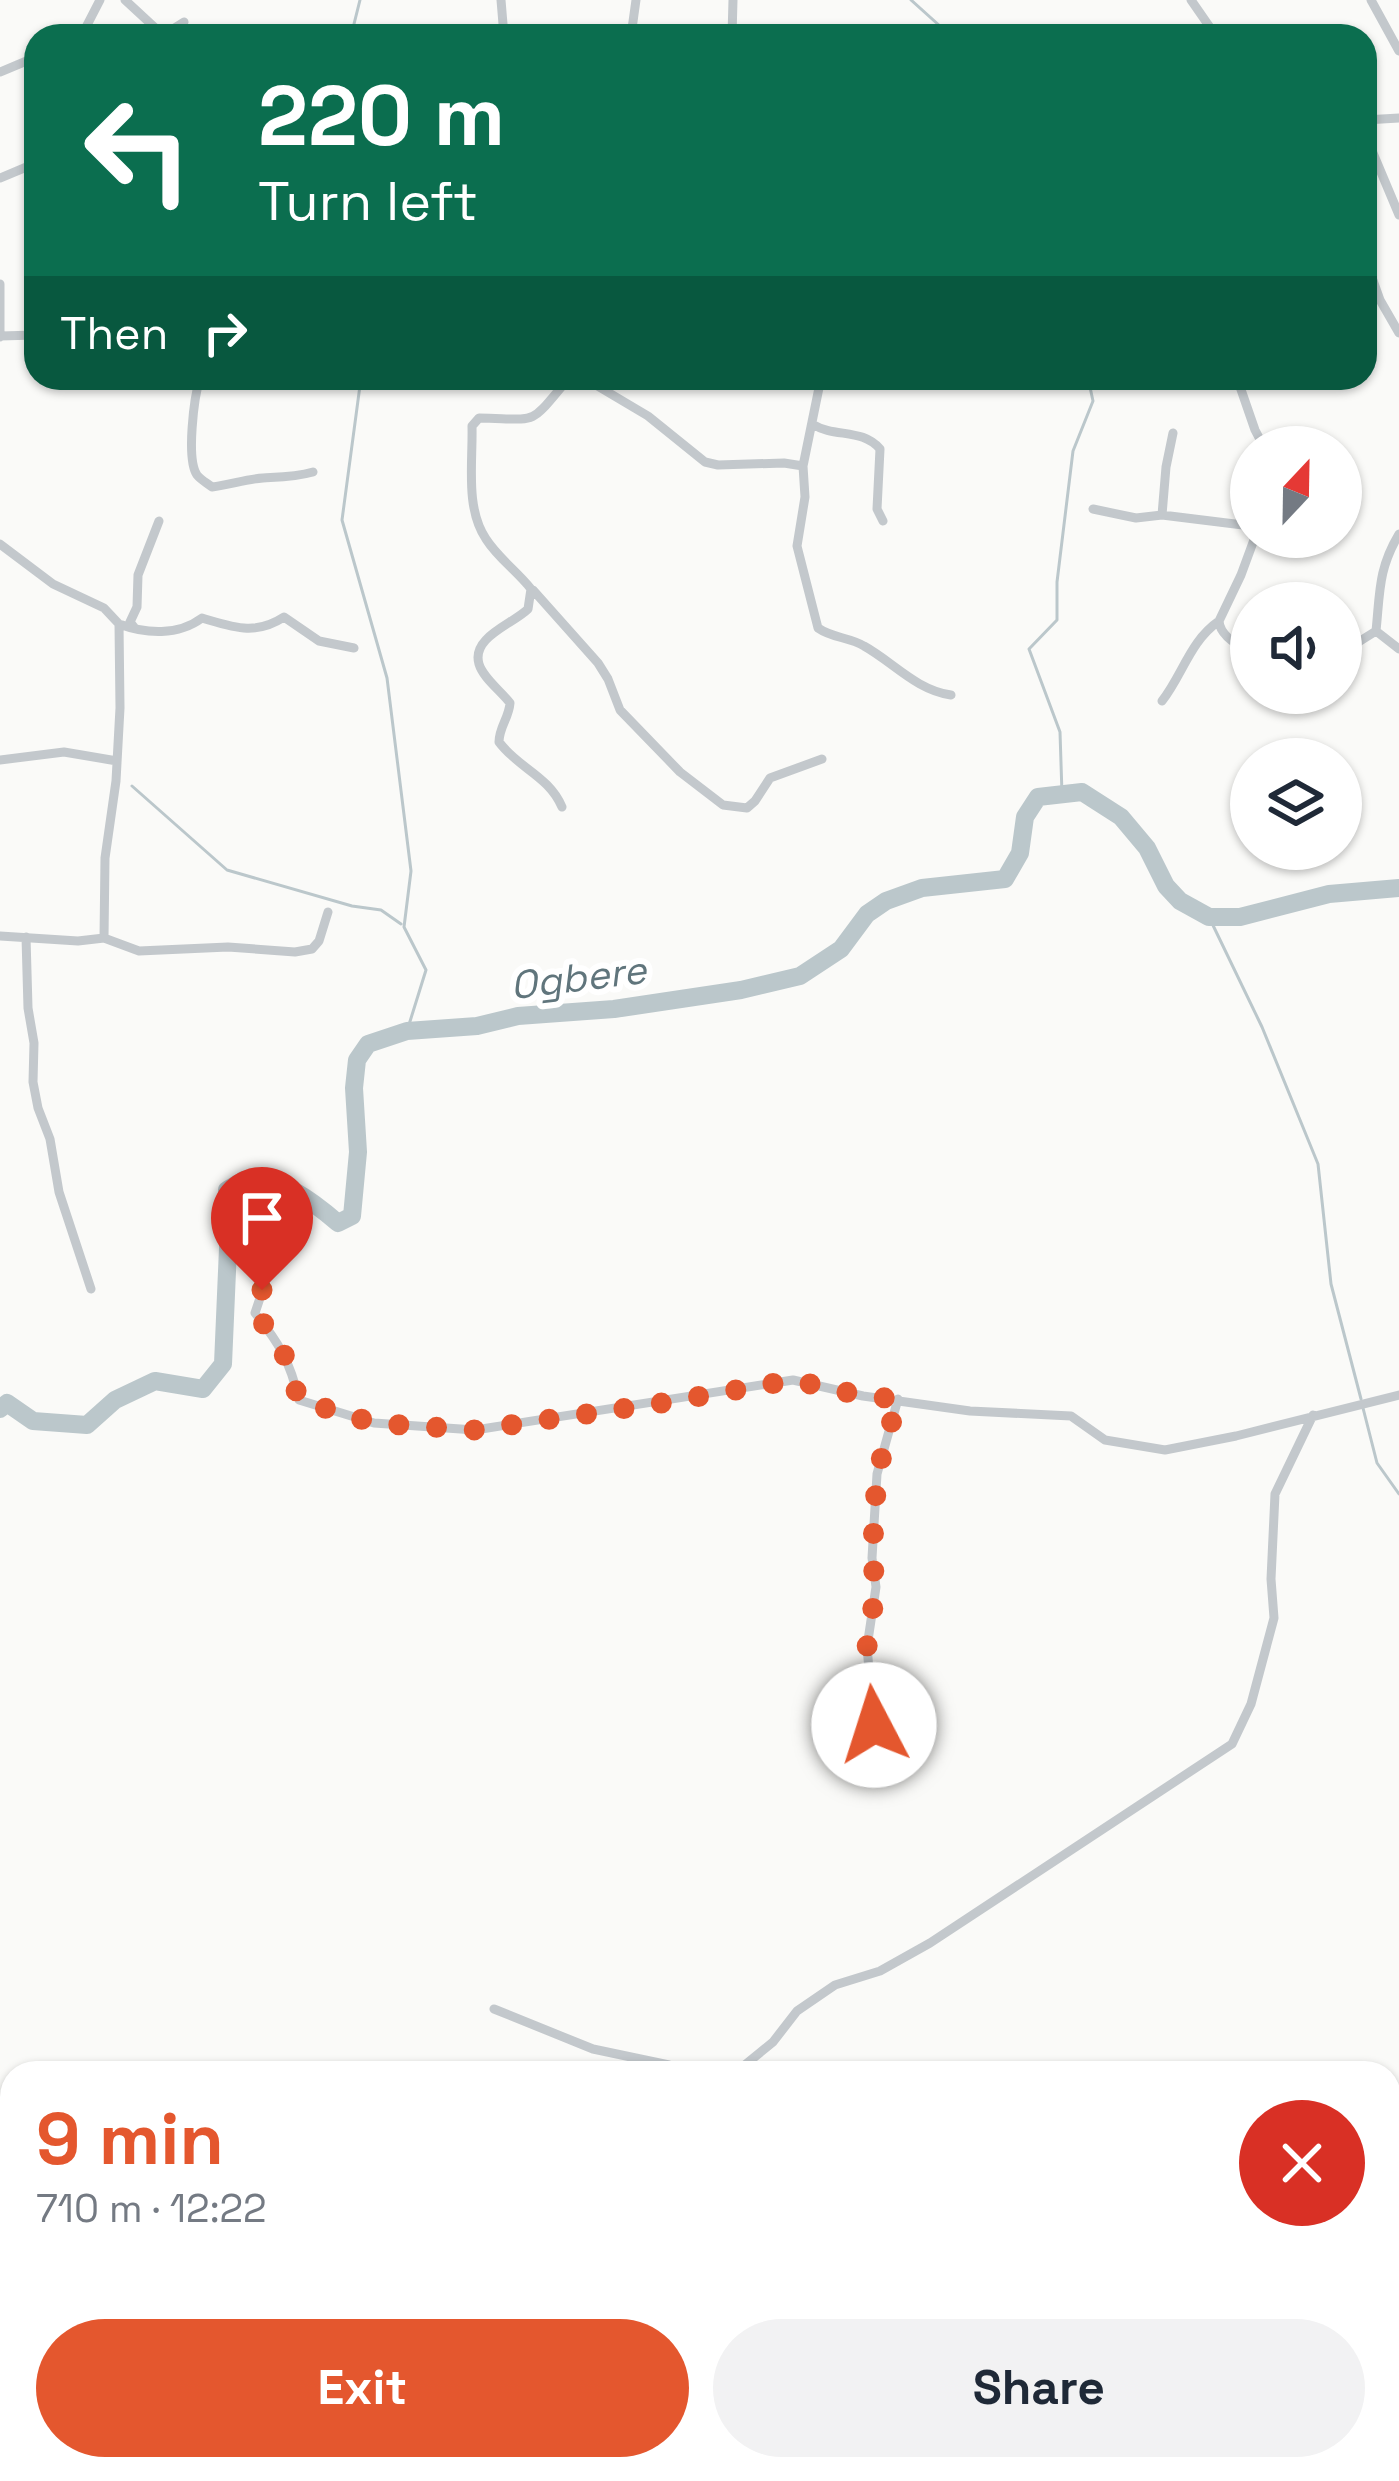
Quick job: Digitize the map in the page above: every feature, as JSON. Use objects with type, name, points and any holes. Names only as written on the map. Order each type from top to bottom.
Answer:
[{"type":"street","points":[[125,0],[152,24]]},
{"type":"street","points":[[1371,0],[1399,51]]},
{"type":"street","points":[[1377,163],[1399,215]]},
{"type":"street","points":[[0,284],[0,336]]},
{"type":"street","points":[[1377,290],[1399,333]]},
{"type":"street","points":[[198,390],[192,419],[193,465],[199,478],[212,487],[257,478],[288,480],[313,472]]},
{"type":"street","points":[[559,390],[532,419],[479,418],[472,426],[472,498],[484,538],[598,663],[620,710],[680,772],[723,805],[747,808],[770,778],[822,759]]},
{"type":"street","points":[[604,390],[648,416],[705,462],[802,466]]},
{"type":"street","points":[[819,390],[802,466],[805,497],[797,546],[818,628],[865,646],[922,685],[951,695]]},
{"type":"street","points":[[1241,390],[1254,426]]},
{"type":"street","points":[[812,424],[832,433],[866,437],[880,449],[877,509],[883,521]]},
{"type":"street","points":[[1162,515],[1173,433]]},
{"type":"street","points":[[1093,509],[1136,518],[1162,515],[1230,523]]},
{"type":"street","points":[[137,631],[130,622],[137,607],[139,575],[159,521]]},
{"type":"street","points":[[1376,631],[1377,592],[1389,550],[1399,534]]},
{"type":"street","points":[[0,544],[53,584],[104,608],[119,624],[137,631],[191,626],[202,618],[256,630],[284,617],[319,640],[354,648]]},
{"type":"street","points":[[1230,638],[1220,621],[1247,558]]},
{"type":"street","points":[[531,589],[528,608],[483,642],[478,658],[509,703],[499,742],[555,791],[562,807]]},
{"type":"street","points":[[1162,701],[1198,640],[1220,621]]},
{"type":"street","points":[[104,938],[105,858],[120,708],[119,624]]},
{"type":"street","points":[[1376,631],[1399,649]]},
{"type":"street","points":[[1362,640],[1376,631]]},
{"type":"street","points":[[0,760],[64,752],[117,760]]},
{"type":"street","points":[[0,937],[104,938],[139,951],[228,947],[295,952],[312,949],[319,941],[328,912]]},
{"type":"street","points":[[26,937],[33,1082],[59,1192],[91,1289]]},
{"type":"street","points":[[270,1268],[255,1313],[292,1368],[298,1400],[374,1423],[475,1430],[793,1380],[970,1412],[1071,1416],[1106,1440],[1165,1450],[1399,1395]]},
{"type":"street","points":[[874,1725],[867,1647],[876,1587],[872,1558],[877,1474],[898,1399]]},
{"type":"street","points":[[750,2061],[773,2042],[796,2011],[835,1985],[880,1971],[930,1943],[1232,1744],[1251,1704],[1274,1618],[1271,1580],[1276,1495],[1313,1415]]},
{"type":"street","points":[[494,2009],[592,2049],[650,2061]]},
{"type":"waterway","points":[[354,24],[360,0]]},
{"type":"waterway","points":[[911,0],[938,24]]},
{"type":"waterway","points":[[359,390],[342,520],[387,678],[411,871],[404,927],[426,970],[407,1031]]},
{"type":"waterway","points":[[1062,794],[1060,732],[1029,649],[1057,620],[1073,451],[1093,401],[1091,390]]},
{"type":"waterway","points":[[132,786],[227,870],[381,910],[401,924]]},
{"type":"waterway","name":"Ogbere","points":[[0,1409],[7,1403],[33,1421],[87,1425],[115,1400],[155,1381],[203,1389],[223,1364],[227,1190],[244,1180],[269,1181],[295,1191],[338,1223],[352,1216],[358,1152],[354,1088],[357,1060],[368,1044],[407,1031],[614,1009],[800,976],[841,949],[867,914],[886,901],[922,888],[1005,879],[1020,853],[1025,817],[1038,797],[1082,792],[1121,817],[1147,848],[1166,886],[1180,901],[1209,917],[1240,917],[1329,894],[1399,888]]},
{"type":"waterway","points":[[1209,917],[1262,1027],[1318,1164],[1331,1284],[1361,1399]]},
{"type":"waterway","points":[[1363,1408],[1377,1463],[1399,1494]]},
{"type":"route","points":[[262,1290],[255,1313],[292,1368],[298,1400],[374,1423],[475,1430],[793,1380],[898,1399],[877,1474],[872,1558],[876,1587],[867,1647],[874,1725]]}]
